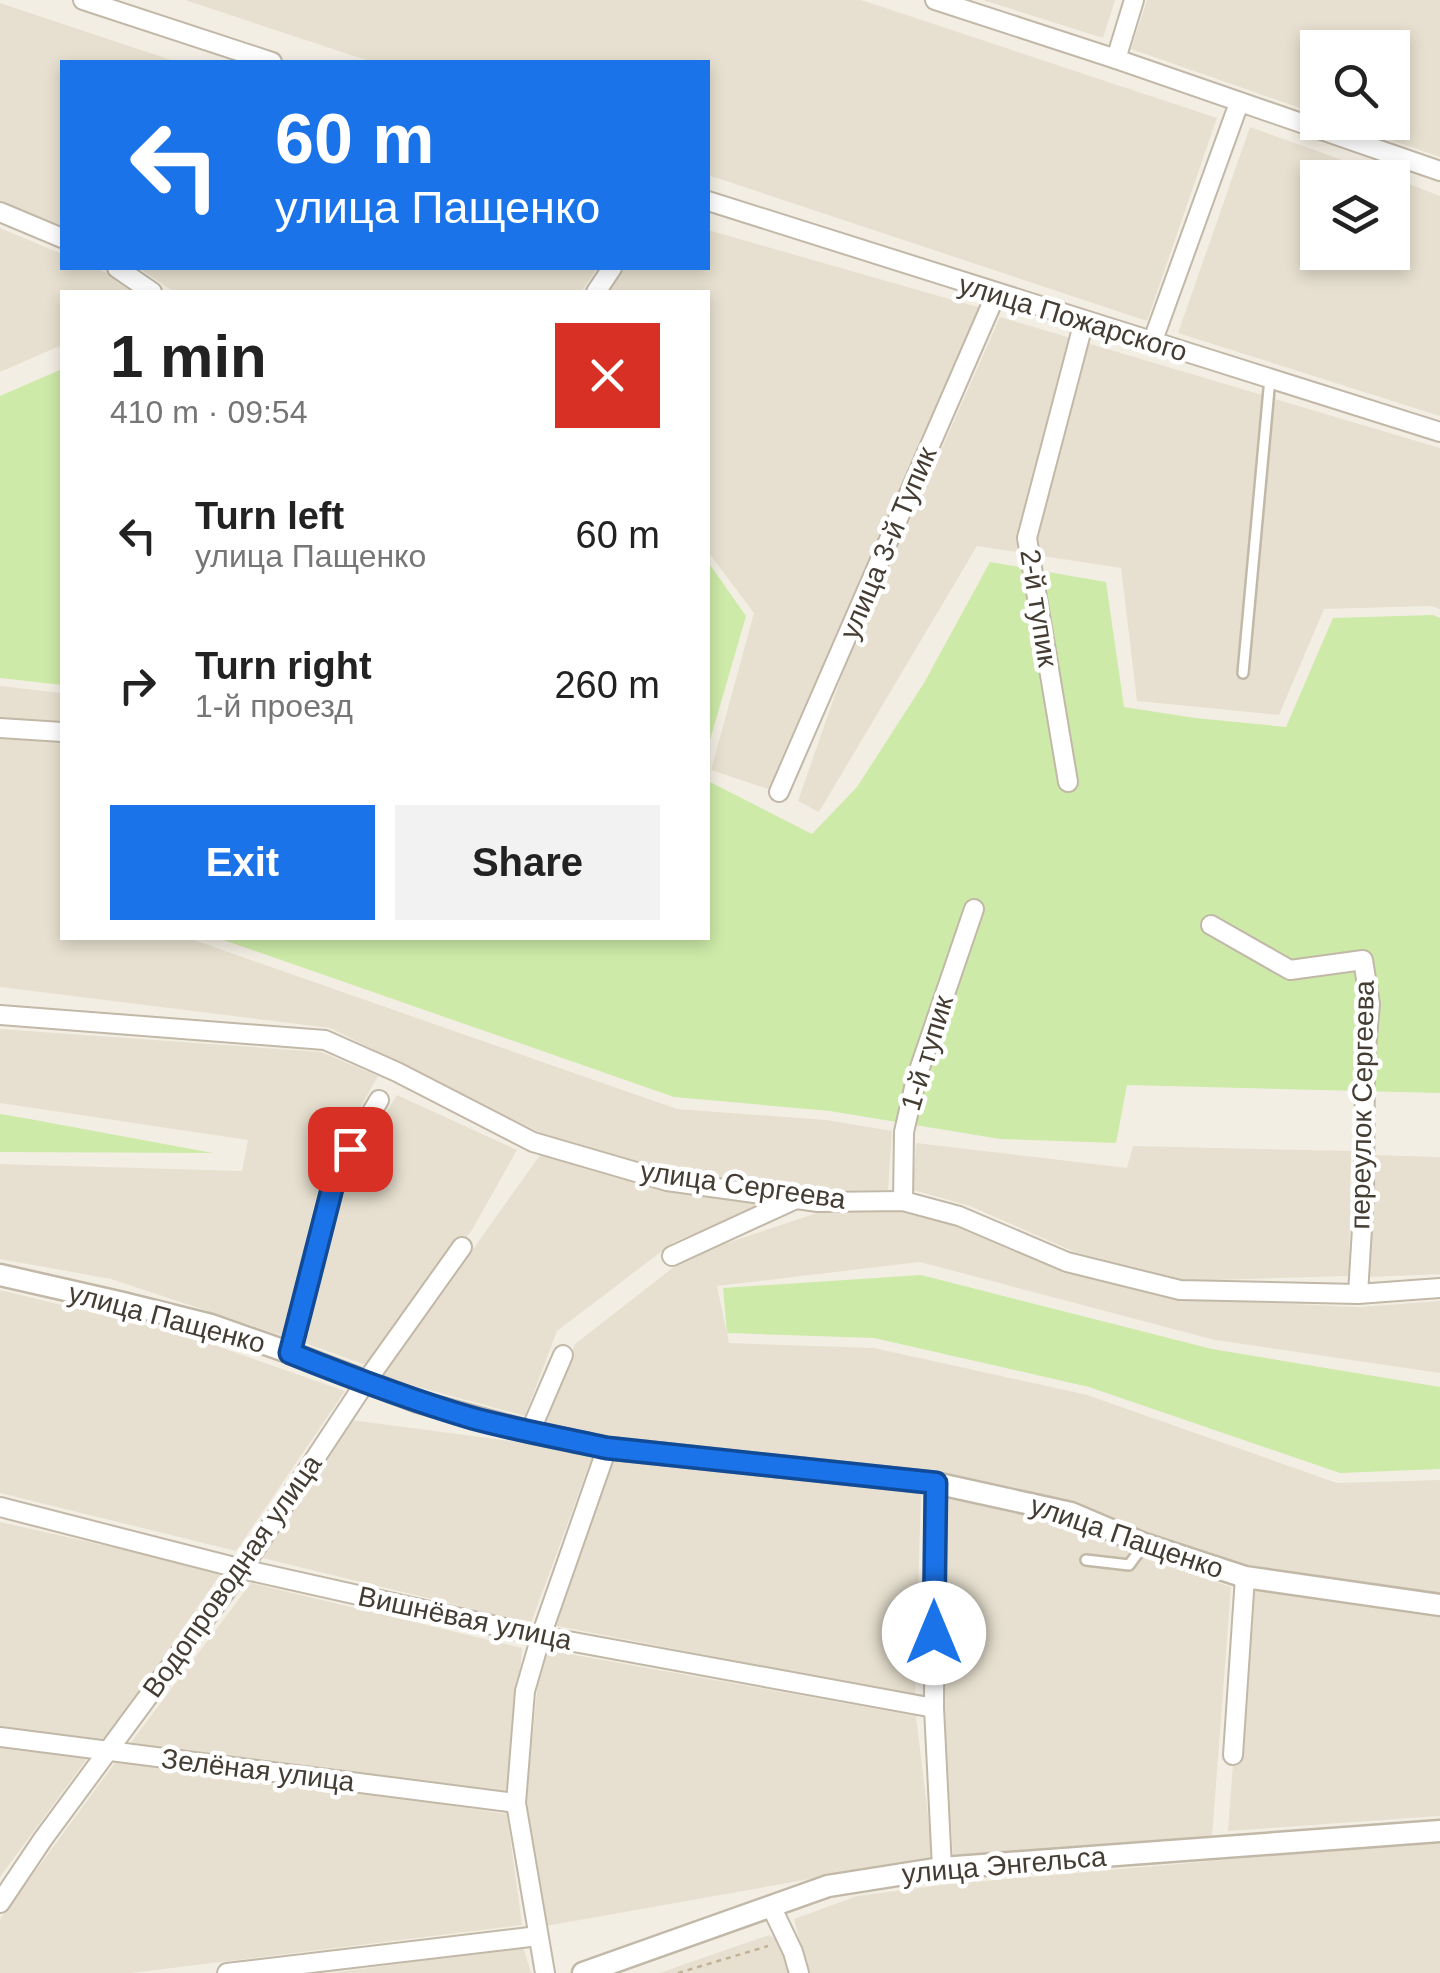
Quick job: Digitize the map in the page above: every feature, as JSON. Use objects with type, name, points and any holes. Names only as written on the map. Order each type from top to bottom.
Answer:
[{"type":"street","points":[[83,0],[266,60]]},
{"type":"street","points":[[936,0],[1440,171]]},
{"type":"street","points":[[1116,59],[1134,0]]},
{"type":"street","points":[[1152,343],[1239,103]]},
{"type":"street","name":"улица Пожарского","points":[[710,202],[1440,432]]},
{"type":"street","points":[[0,212],[60,237]]},
{"type":"street","points":[[120,270],[149,290]]},
{"type":"street","name":"улица 3-й Тупик","points":[[780,792],[996,294]]},
{"type":"street","name":"2-й тупик","points":[[1068,782],[1027,538],[1084,321]]},
{"type":"street","points":[[0,728],[60,732]]},
{"type":"street","name":"1-й тупик","points":[[903,1201],[904,1132],[916,1078],[974,909]]},
{"type":"street","name":"переулок Сергеева","points":[[1211,925],[1290,970],[1363,960],[1370,1004],[1358,1294]]},
{"type":"street","name":"улица Сергеева","points":[[0,1015],[325,1040],[533,1142],[667,1181],[818,1202],[903,1201],[959,1216],[1067,1262],[1180,1290],[1358,1294],[1440,1288]]},
{"type":"street","points":[[290,1353],[336,1173],[379,1100]]},
{"type":"street","points":[[672,1256],[796,1198]]},
{"type":"street","name":"Водопроводная улица","points":[[0,1902],[242,1569],[462,1248]]},
{"type":"street","name":"улица Пащенко","points":[[0,1276],[211,1325],[420,1402],[530,1432],[607,1448],[936,1483],[1072,1512],[1144,1544],[1245,1577],[1440,1606]]},
{"type":"street","points":[[530,1432],[563,1355]]},
{"type":"street","points":[[546,1973],[516,1803],[525,1690],[607,1448]]},
{"type":"street","points":[[936,1483],[934,1708],[942,1868]]},
{"type":"street","name":"Вишнёвая улица","points":[[0,1507],[242,1569],[541,1636],[934,1708]]},
{"type":"street","points":[[1233,1755],[1245,1577]]},
{"type":"street","name":"Зелёная улица","points":[[0,1737],[516,1803]]},
{"type":"street","name":"улица Энгельса","points":[[583,1973],[828,1886],[942,1868],[1440,1830]]},
{"type":"street","points":[[771,1906],[782,1924],[799,1973]]},
{"type":"street","points":[[227,1973],[538,1936]]},
{"type":"lane","points":[[1242,673],[1270,378]]},
{"type":"lane","points":[[1086,1560],[1129,1565],[1144,1544]]},
{"type":"path","points":[[678,1973],[770,1945]]},
{"type":"shaded area","points":[[185,0],[861,0],[1217,118],[1147,321],[710,176],[710,60],[366,60]]},
{"type":"shaded area","points":[[983,0],[1115,0],[1103,38]]},
{"type":"shaded area","points":[[1147,0],[1440,0],[1440,157],[1391,140],[1410,140],[1410,30],[1300,30],[1300,108],[1131,49]]},
{"type":"shaded area","points":[[0,3],[171,60],[60,60],[60,225],[0,202]]},
{"type":"shaded area","points":[[1250,127],[1342,160],[1300,160],[1300,270],[1410,270],[1410,185],[1440,196],[1440,416],[1178,333]]},
{"type":"shaded area","points":[[0,228],[60,253],[60,270],[100,270],[135,290],[60,290],[60,346],[0,372]]},
{"type":"shaded area","points":[[710,231],[981,308],[768,789],[711,770],[754,613],[710,555],[710,290],[610,290],[623,270],[710,270]]},
{"type":"shaded area","points":[[142,270],[596,270],[582,290],[171,290]]},
{"type":"shaded area","points":[[1000,317],[1440,448],[1440,609],[1324,609],[1279,715],[1137,701],[1121,568],[977,546],[819,812],[798,801],[843,672]]},
{"type":"shaded area","points":[[0,686],[60,693],[60,727],[0,721]]},
{"type":"shaded area","points":[[0,738],[60,741],[60,940],[194,940],[677,1109],[826,1120],[892,1131],[888,1190],[818,1191],[675,1173],[551,1138],[330,1028],[0,987]]},
{"type":"shaded area","points":[[0,1029],[321,1052],[378,1076],[321,1177],[283,1336],[111,1279],[0,1259],[0,1164],[242,1171],[248,1140],[0,1103]]},
{"type":"shaded area","points":[[397,1095],[517,1150],[472,1230],[366,1365],[302,1342],[344,1177]]},
{"type":"shaded area","points":[[916,1143],[1127,1168],[1133,1146],[1351,1151],[1349,1276],[1180,1281],[1075,1252],[970,1206],[913,1190]]},
{"type":"shaded area","points":[[540,1155],[765,1204],[674,1242],[557,1331],[525,1416],[382,1377]]},
{"type":"shaded area","points":[[1373,1155],[1440,1157],[1440,1274],[1369,1277]]},
{"type":"shaded area","points":[[820,1212],[900,1212],[957,1226],[1064,1269],[1176,1299],[1359,1307],[1440,1301],[1440,1373],[1215,1340],[920,1262],[717,1286],[729,1343],[874,1348],[1087,1395],[1337,1483],[1440,1480],[1440,1594],[1241,1569],[1018,1488],[929,1470],[606,1437],[544,1423],[575,1344],[688,1256]]},
{"type":"shaded area","points":[[0,1290],[185,1335],[345,1391],[236,1551],[0,1493]]},
{"type":"shaded area","points":[[351,1420],[594,1452],[531,1623],[258,1557]]},
{"type":"shaded area","points":[[610,1455],[921,1493],[915,1696],[552,1625]]},
{"type":"shaded area","points":[[944,1494],[1013,1504],[1149,1560],[1231,1587],[1212,1837],[953,1855],[944,1713]]},
{"type":"shaded area","points":[[0,1522],[222,1572],[104,1742],[0,1729]]},
{"type":"shaded area","points":[[251,1583],[522,1648],[511,1796],[129,1745]]},
{"type":"shaded area","points":[[1246,1588],[1440,1617],[1440,1816],[1228,1831]]},
{"type":"shaded area","points":[[541,1649],[916,1716],[933,1857],[546,1926],[526,1806]]},
{"type":"shaded area","points":[[0,1746],[89,1756],[0,1877]]},
{"type":"shaded area","points":[[120,1756],[507,1814],[522,1925],[131,1973],[0,1973],[0,1919]]},
{"type":"shaded area","points":[[1440,1841],[1440,1973],[808,1973],[794,1919],[857,1896],[950,1884]]},
{"type":"shaded area","points":[[769,1935],[787,1944],[795,1973],[659,1973]]},
{"type":"shaded area","points":[[523,1947],[531,1973],[331,1973]]},
{"type":"green space","points":[[60,370],[60,685],[0,678],[0,396]]},
{"type":"green space","points":[[990,562],[1106,582],[1124,707],[1195,718],[1286,727],[1333,618],[1440,618],[1440,1093],[1127,1085],[1116,1143],[1000,1139],[830,1111],[674,1097],[224,940],[710,940],[710,782],[812,834],[857,787],[924,683]]},
{"type":"green space","points":[[710,565],[746,616],[710,740]]},
{"type":"green space","points":[[0,1114],[24,1118],[213,1153],[0,1152]]},
{"type":"green space","points":[[921,1275],[1212,1349],[1440,1387],[1440,1469],[1340,1473],[1089,1387],[874,1338],[727,1333],[723,1288]]},
{"type":"route","points":[[350,1149],[336,1173],[290,1353],[420,1402],[556,1438],[607,1448],[936,1483],[934,1633]]}]
